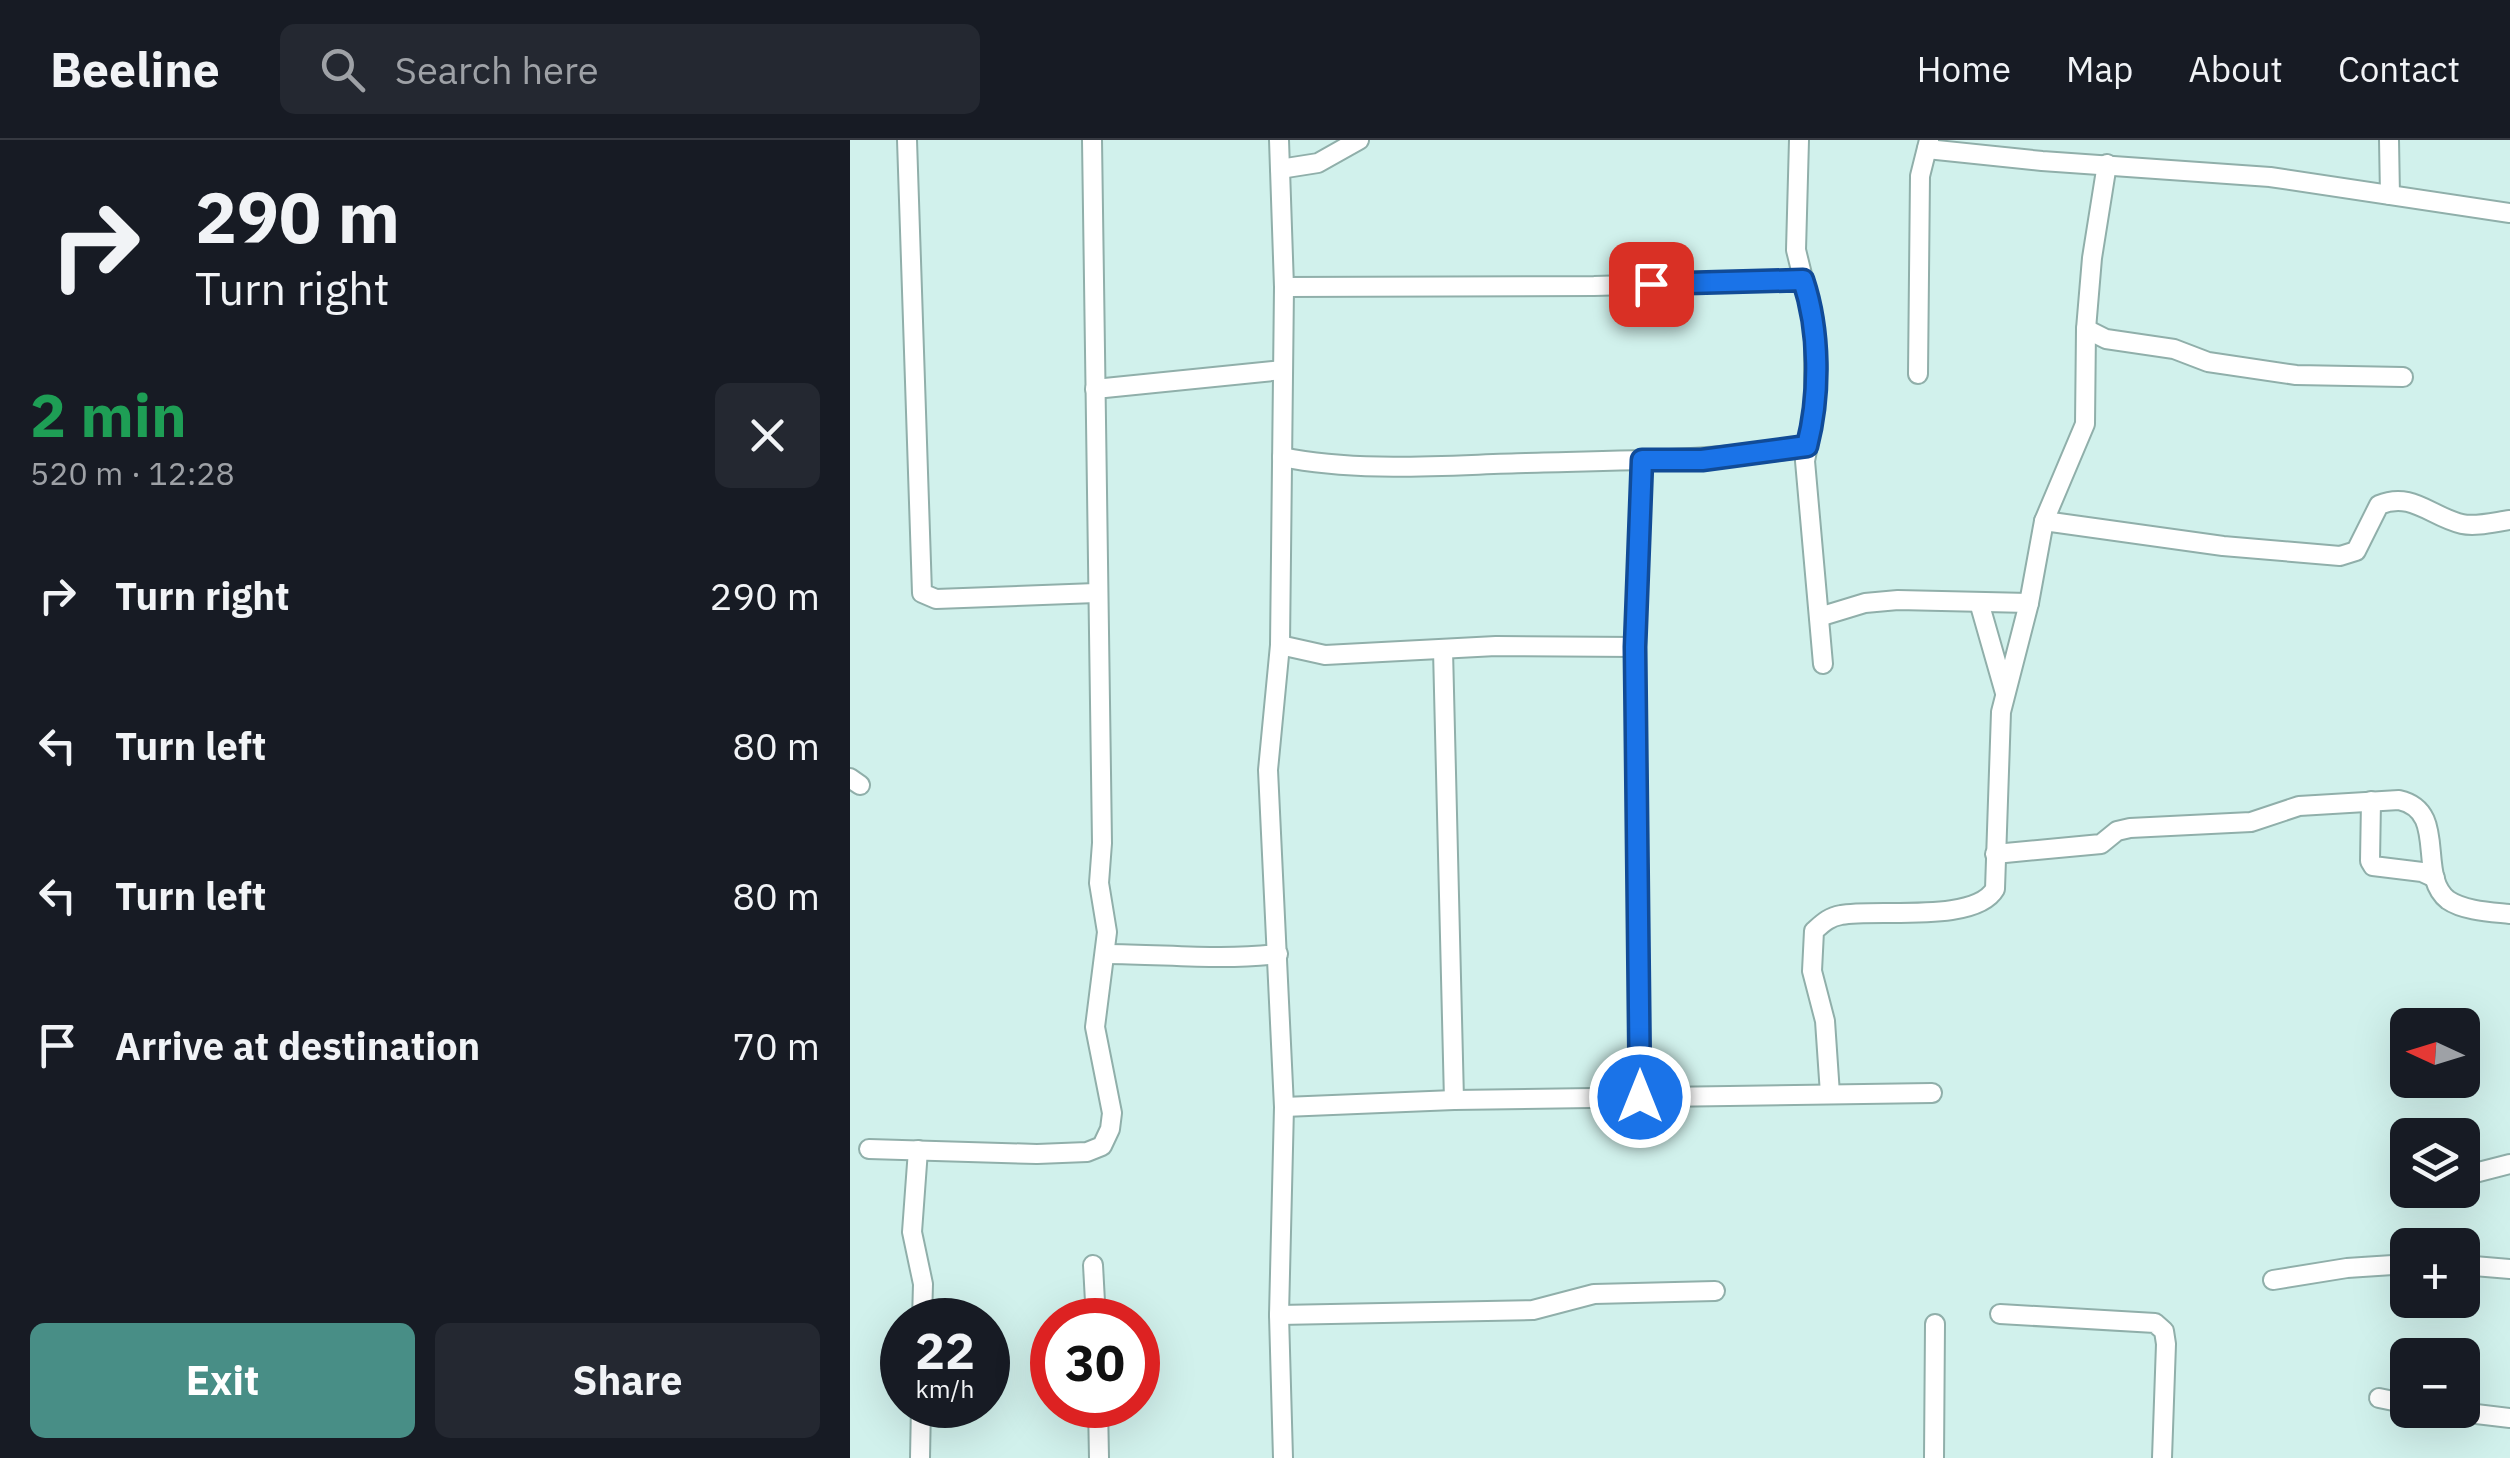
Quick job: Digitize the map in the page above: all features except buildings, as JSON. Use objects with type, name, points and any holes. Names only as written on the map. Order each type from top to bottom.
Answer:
[{"type":"street","points":[[907,140],[922,593],[936,599],[1096,593]]},
{"type":"street","points":[[868,1149],[1087,1152],[1102,1146],[1110,1129],[1112,1112],[1095,1026],[1107,932],[1099,883],[1102,843],[1092,140]]},
{"type":"street","points":[[1279,140],[1284,287],[1280,645],[1268,770],[1284,1107],[1279,1315],[1283,1458]]},
{"type":"street","points":[[1280,169],[1318,163],[1359,140]]},
{"type":"street","points":[[1799,140],[1796,239],[1814,322],[1814,413],[1806,473],[1822,664]]},
{"type":"street","points":[[2389,140],[2390,195]]},
{"type":"street","points":[[1918,374],[1920,176],[1928,144],[2042,162],[2270,178],[2510,213]]},
{"type":"street","points":[[1830,1094],[1825,1021],[1812,971],[1814,931],[1843,914],[1930,913],[1984,900],[1995,889],[1998,740],[2005,694],[2029,603],[2044,520],[2085,424],[2086,329],[2092,258],[2107,164]]},
{"type":"street","points":[[1284,287],[1594,286],[1803,280]]},
{"type":"street","points":[[2086,329],[2106,339],[2174,349],[2217,364],[2296,375],[2403,377]]},
{"type":"street","points":[[1095,389],[1283,370]]},
{"type":"street","points":[[1282,456],[1308,462],[1406,466],[1702,460],[1807,446]]},
{"type":"street","points":[[1640,1097],[1635,647],[1642,460]]},
{"type":"street","points":[[2044,520],[2222,546],[2340,556],[2356,551],[2378,505],[2388,501],[2420,504],[2460,524],[2510,520]]},
{"type":"street","points":[[1819,617],[1882,601],[2029,603]]},
{"type":"street","points":[[1979,602],[2005,694]]},
{"type":"street","points":[[1280,645],[1325,654],[1496,646],[1635,647]]},
{"type":"street","points":[[1443,650],[1454,1100]]},
{"type":"street","points":[[2371,801],[2373,866],[2422,872],[2435,878]]},
{"type":"street","points":[[1995,854],[2101,844],[2130,828],[2251,822],[2299,806],[2410,802],[2430,832],[2435,878],[2449,900],[2461,906],[2510,914]]},
{"type":"street","points":[[1105,954],[1156,952],[1218,960],[1278,954]]},
{"type":"street","points":[[1284,1107],[1454,1100],[1932,1093]]},
{"type":"street","points":[[918,1150],[912,1232],[923,1298]]},
{"type":"street","points":[[2480,1172],[2510,1164]]},
{"type":"street","points":[[1093,1265],[1095,1298]]},
{"type":"street","points":[[2273,1280],[2390,1265]]},
{"type":"street","points":[[2480,1267],[2510,1269]]},
{"type":"street","points":[[1279,1315],[1533,1310],[1594,1294],[1714,1291]]},
{"type":"street","points":[[2000,1314],[2155,1323],[2164,1331],[2162,1458]]},
{"type":"street","points":[[1934,1458],[1935,1324]]},
{"type":"street","points":[[2379,1398],[2390,1400]]},
{"type":"street","points":[[2480,1414],[2510,1418]]},
{"type":"street","points":[[920,1428],[920,1458]]},
{"type":"street","points":[[1098,1428],[1099,1458]]},
{"type":"route","points":[[1640,1097],[1635,647],[1642,460],[1702,460],[1807,446],[1814,413],[1814,322],[1803,280],[1651,284]]}]
